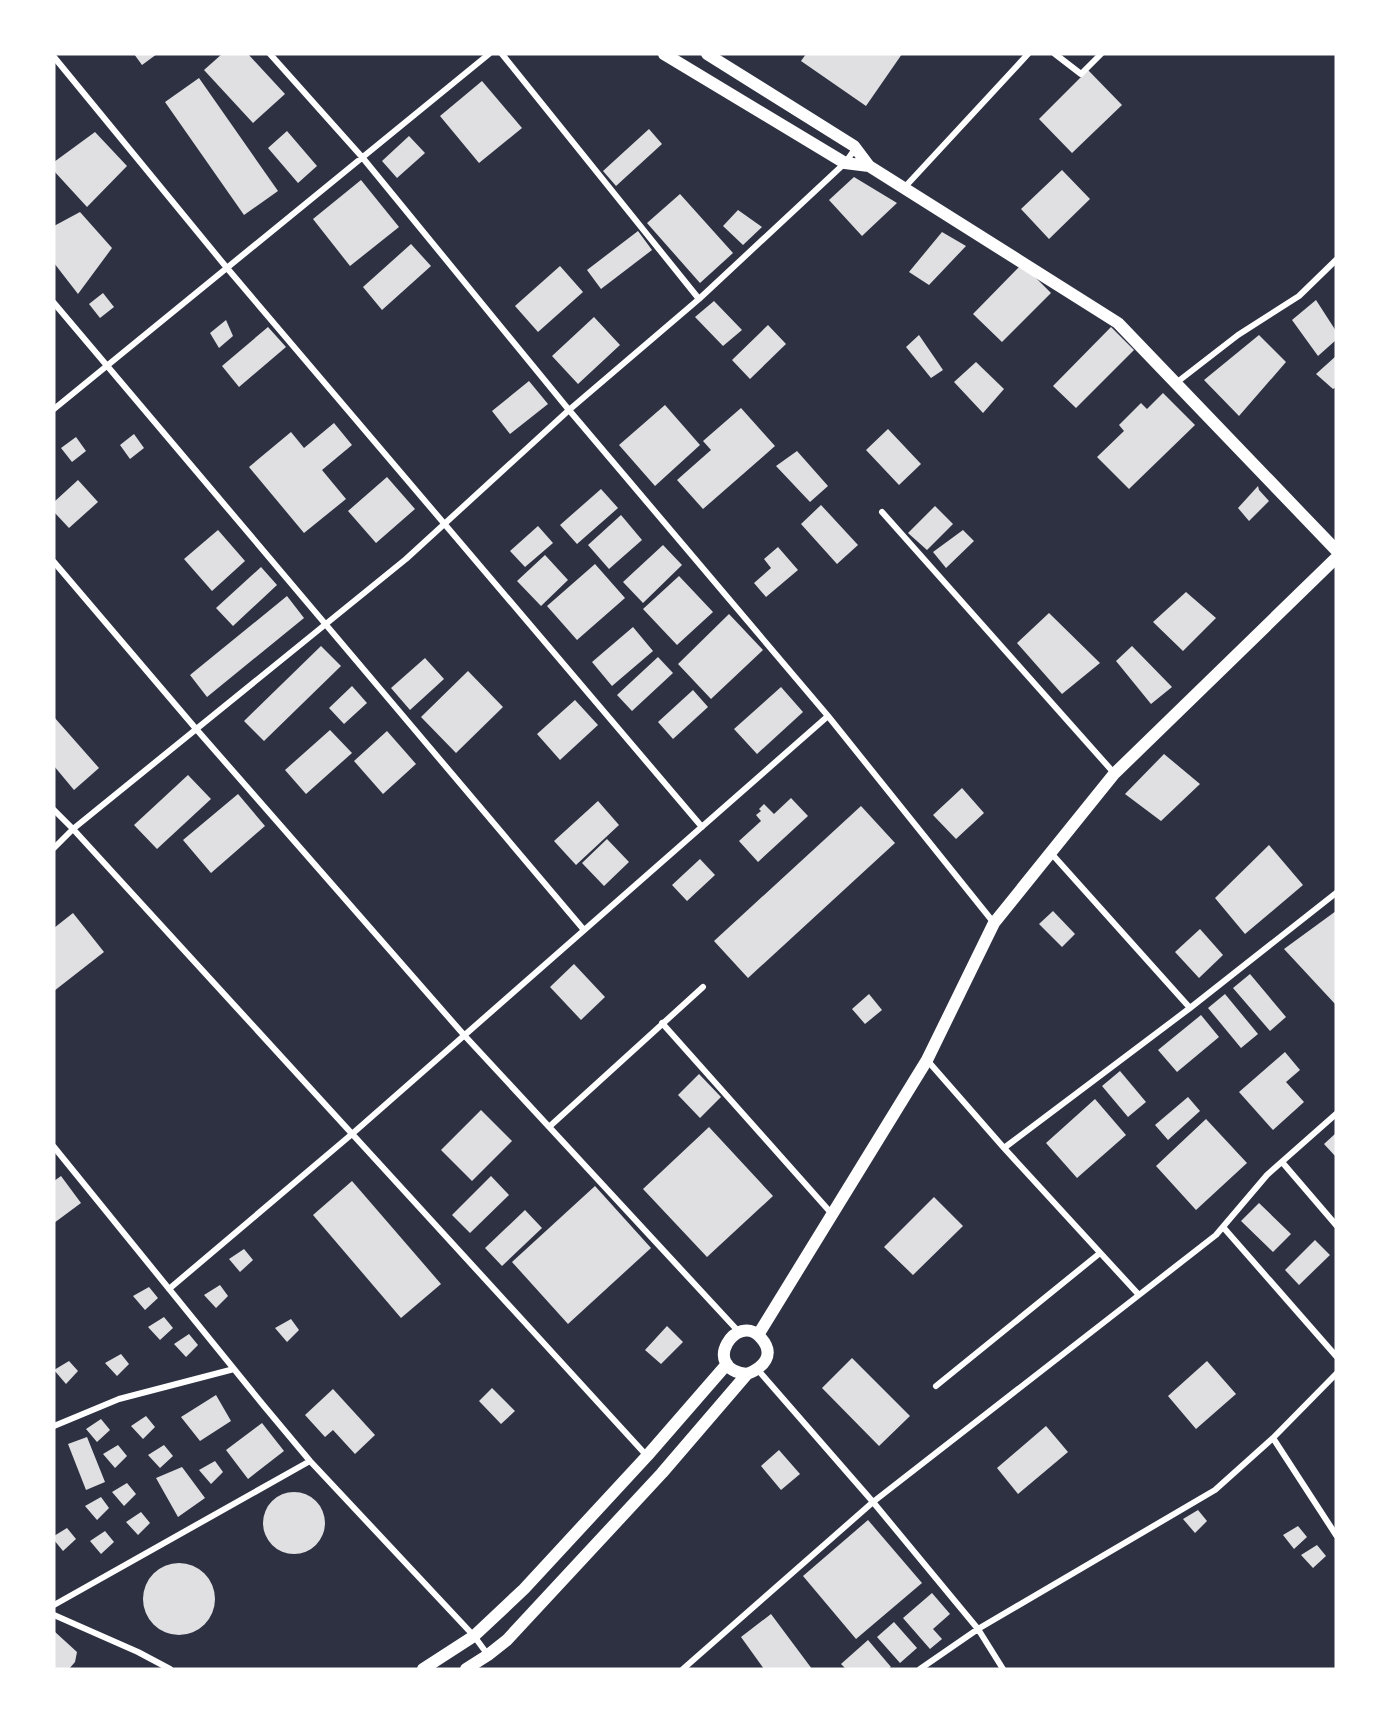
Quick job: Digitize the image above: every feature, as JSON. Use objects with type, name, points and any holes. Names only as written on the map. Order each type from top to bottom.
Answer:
[{"type":"main road","points":[[664,54],[845,163],[869,166]]},
{"type":"main road","points":[[707,54],[855,148],[869,166],[1118,323],[1336,550]]},
{"type":"main road","points":[[758,1335],[927,1060],[994,923],[1114,774],[1336,558]]},
{"type":"main road","points":[[466,1669],[507,1640],[753,1372],[765,1362],[766,1347],[758,1335],[739,1332],[726,1343],[724,1357],[727,1364],[738,1373],[753,1372]]},
{"type":"main road","points":[[423,1669],[474,1636],[525,1588],[647,1456],[727,1364]]},
{"type":"street","points":[[270,54],[362,157],[569,410],[828,716],[994,923]]},
{"type":"street","points":[[54,409],[489,54]]},
{"type":"street","points":[[502,54],[699,299]]},
{"type":"street","points":[[904,188],[1028,54]]},
{"type":"street","points":[[1054,54],[1081,74],[1101,54]]},
{"type":"street","points":[[54,57],[227,268],[702,827]]},
{"type":"street","points":[[54,848],[73,829],[406,559],[569,410],[699,299],[845,163],[855,148]]},
{"type":"street","points":[[1176,383],[1238,335],[1299,296],[1336,260]]},
{"type":"street","points":[[54,303],[584,930]]},
{"type":"street","points":[[882,512],[1114,774]]},
{"type":"street","points":[[54,562],[197,730],[464,1035],[739,1332]]},
{"type":"street","points":[[169,1289],[352,1134],[828,716]]},
{"type":"street","points":[[54,810],[647,1456]]},
{"type":"street","points":[[1051,853],[1190,1008]]},
{"type":"street","points":[[1004,1148],[1190,1008],[1336,893]]},
{"type":"street","points":[[549,1127],[703,987]]},
{"type":"street","points":[[662,1023],[832,1215]]},
{"type":"street","points":[[927,1060],[1139,1295]]},
{"type":"street","points":[[683,1669],[873,1502],[1216,1235],[1267,1175],[1336,1114]]},
{"type":"street","points":[[54,1147],[310,1461],[474,1636],[488,1655]]},
{"type":"street","points":[[1282,1162],[1336,1225]]},
{"type":"street","points":[[1223,1227],[1336,1356]]},
{"type":"street","points":[[936,1386],[1100,1253]]},
{"type":"street","points":[[54,1426],[119,1399],[234,1369]]},
{"type":"street","points":[[753,1372],[873,1502],[978,1629],[1003,1669]]},
{"type":"street","points":[[920,1669],[978,1629],[1215,1490],[1273,1438],[1336,1374]]},
{"type":"street","points":[[1273,1438],[1336,1535]]},
{"type":"street","points":[[54,1605],[310,1461]]},
{"type":"street","points":[[54,1615],[138,1652],[170,1669]]},
{"type":"building","points":[[134,54],[157,54],[142,65]]},
{"type":"building","points":[[222,54],[248,54],[285,94],[253,123],[204,70]]},
{"type":"building","points":[[806,54],[902,54],[866,106],[801,61]]},
{"type":"building","points":[[1088,70],[1122,105],[1072,153],[1039,119]]},
{"type":"building","points":[[199,78],[278,191],[244,215],[165,102]]},
{"type":"building","points":[[482,81],[522,128],[479,163],[440,116]]},
{"type":"building","points":[[649,129],[662,144],[616,186],[603,171]]},
{"type":"building","points":[[287,131],[317,166],[298,183],[268,148]]},
{"type":"building","points":[[95,132],[127,166],[87,207],[54,171],[54,162]]},
{"type":"building","points":[[409,136],[425,153],[397,178],[382,161]]},
{"type":"building","points":[[1062,170],[1090,199],[1049,239],[1021,209]]},
{"type":"building","points":[[854,177],[897,203],[862,236],[829,200]]},
{"type":"building","points":[[361,180],[399,227],[350,266],[313,219]]},
{"type":"building","points":[[680,194],[733,253],[700,283],[647,223]]},
{"type":"building","points":[[738,210],[762,227],[743,245],[723,226]]},
{"type":"building","points":[[80,212],[112,248],[78,294],[54,263],[54,226]]},
{"type":"building","points":[[638,231],[652,250],[601,289],[587,270]]},
{"type":"building","points":[[942,232],[966,246],[929,285],[909,272]]},
{"type":"building","points":[[411,244],[431,266],[382,310],[363,287]]},
{"type":"building","points":[[1022,264],[1051,293],[1002,342],[973,314]]},
{"type":"building","points":[[560,266],[583,292],[538,332],[515,306]]},
{"type":"building","points":[[103,293],[114,307],[100,318],[89,304]]},
{"type":"building","points":[[1316,300],[1336,331],[1336,340],[1318,356],[1292,320]]},
{"type":"building","points":[[714,301],[742,330],[723,346],[695,317]]},
{"type":"building","points":[[594,317],[620,345],[578,384],[552,356]]},
{"type":"building","points":[[226,320],[233,336],[219,348],[210,333]]},
{"type":"building","points":[[768,325],[786,344],[750,379],[732,360]]},
{"type":"building","points":[[268,327],[286,347],[239,387],[222,366]]},
{"type":"building","points":[[1111,327],[1134,350],[1076,408],[1053,386]]},
{"type":"building","points":[[919,335],[943,370],[931,378],[906,347]]},
{"type":"building","points":[[1259,335],[1286,362],[1239,416],[1204,380]]},
{"type":"building","points":[[1336,356],[1336,387],[1333,389],[1316,374]]},
{"type":"building","points":[[976,362],[1004,389],[983,413],[954,382]]},
{"type":"building","points":[[529,381],[548,404],[510,434],[492,411]]},
{"type":"building","points":[[1163,393],[1195,425],[1129,489],[1097,457],[1124,431],[1119,425],[1141,403],[1147,409]]},
{"type":"building","points":[[665,405],[700,445],[655,486],[619,445]]},
{"type":"building","points":[[741,408],[775,446],[703,509],[677,480],[711,450],[703,441]]},
{"type":"building","points":[[334,423],[352,445],[322,470],[346,499],[304,533],[249,467],[291,432],[304,448]]},
{"type":"building","points":[[888,429],[921,464],[899,485],[866,450]]},
{"type":"building","points":[[134,434],[144,448],[130,459],[120,445]]},
{"type":"building","points":[[76,437],[86,451],[72,462],[61,448]]},
{"type":"building","points":[[797,451],[828,486],[810,502],[776,466]]},
{"type":"building","points":[[387,477],[415,509],[376,543],[348,511]]},
{"type":"building","points":[[78,480],[98,502],[69,528],[54,512],[54,502]]},
{"type":"building","points":[[1258,486],[1269,501],[1249,521],[1238,508]]},
{"type":"building","points":[[601,489],[618,508],[577,544],[560,525]]},
{"type":"building","points":[[821,505],[858,545],[837,564],[801,524]]},
{"type":"building","points":[[935,506],[953,524],[927,550],[908,533]]},
{"type":"building","points":[[621,515],[642,540],[609,569],[588,545]]},
{"type":"building","points":[[538,526],[553,543],[525,567],[510,551]]},
{"type":"building","points":[[218,530],[245,561],[212,591],[184,559]]},
{"type":"building","points":[[963,530],[974,541],[946,568],[933,552]]},
{"type":"building","points":[[663,545],[682,565],[643,603],[623,582]]},
{"type":"building","points":[[778,547],[798,570],[766,597],[754,583],[771,568],[764,559]]},
{"type":"building","points":[[545,555],[568,580],[541,606],[517,581]]},
{"type":"building","points":[[595,564],[625,598],[577,640],[547,606]]},
{"type":"building","points":[[261,567],[277,585],[233,626],[216,608]]},
{"type":"building","points":[[679,576],[713,612],[677,645],[643,609]]},
{"type":"building","points":[[1186,592],[1216,618],[1183,651],[1153,622]]},
{"type":"building","points":[[287,596],[304,618],[207,697],[190,675]]},
{"type":"building","points":[[1049,613],[1100,663],[1062,694],[1017,643]]},
{"type":"building","points":[[729,614],[763,650],[711,699],[678,664]]},
{"type":"building","points":[[633,627],[653,651],[612,686],[592,662]]},
{"type":"building","points":[[321,646],[341,666],[264,741],[244,721]]},
{"type":"building","points":[[1132,646],[1172,687],[1151,704],[1116,661]]},
{"type":"building","points":[[658,657],[673,673],[632,711],[617,695]]},
{"type":"building","points":[[425,658],[444,679],[410,710],[391,688]]},
{"type":"building","points":[[468,671],[503,707],[456,753],[421,717]]},
{"type":"building","points":[[352,686],[367,703],[344,724],[329,708]]},
{"type":"building","points":[[781,687],[803,712],[757,754],[734,729]]},
{"type":"building","points":[[693,690],[708,707],[673,739],[658,722]]},
{"type":"building","points":[[575,700],[598,725],[560,760],[537,734]]},
{"type":"building","points":[[54,717],[99,768],[74,790],[54,766]]},
{"type":"building","points":[[330,730],[352,753],[306,794],[285,770]]},
{"type":"building","points":[[387,731],[416,764],[383,794],[354,761]]},
{"type":"building","points":[[1164,754],[1200,784],[1161,821],[1125,794]]},
{"type":"building","points":[[188,775],[211,799],[157,849],[134,825]]},
{"type":"building","points":[[962,788],[984,813],[956,839],[933,815]]},
{"type":"building","points":[[238,794],[265,826],[211,873],[183,840]]},
{"type":"building","points":[[791,798],[808,816],[758,862],[739,841],[761,821],[756,815],[764,804],[774,814]]},
{"type":"building","points":[[598,801],[619,825],[576,865],[554,841]]},
{"type":"building","points":[[861,806],[895,843],[748,978],[714,941]]},
{"type":"building","points":[[607,839],[629,862],[604,886],[582,863]]},
{"type":"building","points":[[1269,845],[1303,885],[1245,934],[1215,898]]},
{"type":"building","points":[[700,859],[715,875],[687,901],[672,885]]},
{"type":"building","points":[[1053,911],[1075,934],[1062,947],[1039,924]]},
{"type":"building","points":[[1336,911],[1336,1005],[1284,949]]},
{"type":"building","points":[[73,913],[104,952],[54,991],[54,928]]},
{"type":"building","points":[[1200,929],[1223,955],[1199,978],[1175,952]]},
{"type":"building","points":[[574,964],[605,997],[581,1020],[550,987]]},
{"type":"building","points":[[1250,974],[1286,1017],[1270,1031],[1233,988]]},
{"type":"building","points":[[869,994],[882,1010],[865,1024],[852,1009]]},
{"type":"building","points":[[1225,994],[1258,1034],[1241,1048],[1208,1008]]},
{"type":"building","points":[[1201,1015],[1219,1037],[1177,1072],[1158,1050]]},
{"type":"building","points":[[1285,1052],[1300,1070],[1286,1082],[1304,1102],[1273,1130],[1239,1092]]},
{"type":"building","points":[[1120,1071],[1146,1102],[1128,1117],[1102,1086]]},
{"type":"building","points":[[699,1074],[721,1097],[700,1118],[678,1095]]},
{"type":"building","points":[[1188,1097],[1200,1111],[1168,1140],[1155,1125]]},
{"type":"building","points":[[1095,1099],[1126,1135],[1077,1178],[1046,1143]]},
{"type":"building","points":[[481,1110],[512,1141],[472,1181],[441,1150]]},
{"type":"building","points":[[1206,1119],[1247,1163],[1196,1210],[1156,1166]]},
{"type":"building","points":[[709,1127],[773,1196],[707,1257],[643,1189]]},
{"type":"building","points":[[1336,1133],[1336,1157],[1324,1144]]},
{"type":"building","points":[[61,1176],[81,1203],[54,1223],[54,1181]]},
{"type":"building","points":[[491,1176],[509,1195],[470,1233],[452,1215]]},
{"type":"building","points":[[352,1181],[441,1284],[401,1318],[313,1215]]},
{"type":"building","points":[[595,1186],[651,1248],[568,1324],[512,1262]]},
{"type":"building","points":[[934,1197],[963,1226],[913,1275],[884,1247]]},
{"type":"building","points":[[1259,1203],[1291,1234],[1273,1252],[1241,1221]]},
{"type":"building","points":[[525,1210],[542,1228],[502,1266],[485,1248]]},
{"type":"building","points":[[1315,1240],[1330,1255],[1299,1285],[1285,1270]]},
{"type":"building","points":[[244,1249],[253,1260],[240,1272],[229,1259]]},
{"type":"building","points":[[220,1285],[228,1296],[216,1308],[204,1295]]},
{"type":"building","points":[[149,1287],[158,1298],[145,1310],[133,1296]]},
{"type":"building","points":[[164,1317],[173,1328],[160,1340],[148,1327]]},
{"type":"building","points":[[291,1319],[299,1330],[287,1342],[275,1328]]},
{"type":"building","points":[[667,1326],[683,1342],[661,1364],[645,1350]]},
{"type":"building","points":[[189,1334],[198,1345],[186,1357],[174,1344]]},
{"type":"building","points":[[121,1354],[129,1364],[117,1376],[105,1363]]},
{"type":"building","points":[[852,1358],[910,1416],[879,1446],[822,1388]]},
{"type":"building","points":[[69,1361],[78,1371],[66,1384],[54,1370]]},
{"type":"building","points":[[1207,1361],[1236,1394],[1196,1429],[1168,1396]]},
{"type":"building","points":[[492,1388],[515,1411],[501,1424],[479,1401]]},
{"type":"building","points":[[333,1389],[375,1435],[355,1454],[333,1430],[325,1437],[305,1415]]},
{"type":"building","points":[[216,1395],[231,1421],[200,1441],[181,1417]]},
{"type":"building","points":[[146,1416],[155,1427],[143,1439],[131,1426]]},
{"type":"building","points":[[101,1419],[110,1430],[97,1442],[86,1429]]},
{"type":"building","points":[[262,1423],[284,1451],[248,1479],[226,1450]]},
{"type":"building","points":[[1046,1426],[1068,1452],[1018,1494],[997,1468]]},
{"type":"building","points":[[87,1437],[105,1482],[86,1490],[68,1444]]},
{"type":"building","points":[[118,1445],[127,1456],[115,1468],[103,1454]]},
{"type":"building","points":[[164,1445],[173,1456],[160,1468],[148,1455]]},
{"type":"building","points":[[779,1450],[800,1474],[781,1490],[761,1466]]},
{"type":"building","points":[[215,1461],[223,1472],[211,1484],[199,1470]]},
{"type":"building","points":[[182,1467],[205,1498],[178,1517],[156,1478]]},
{"type":"building","points":[[127,1483],[136,1494],[124,1506],[112,1492]]},
{"type":"building","points":[[294,1492],[306,1494],[316,1501],[323,1511],[325,1523],[323,1535],[316,1545],[306,1552],[294,1554],[282,1552],[272,1545],[265,1535],[263,1523],[265,1511],[272,1501],[282,1494]]},
{"type":"building","points":[[101,1497],[109,1508],[97,1520],[85,1506]]},
{"type":"building","points":[[1198,1510],[1207,1521],[1195,1533],[1183,1519]]},
{"type":"building","points":[[141,1512],[150,1523],[138,1535],[126,1522]]},
{"type":"building","points":[[868,1520],[922,1583],[856,1639],[803,1576]]},
{"type":"building","points":[[1298,1526],[1307,1537],[1294,1549],[1283,1535]]},
{"type":"building","points":[[67,1528],[76,1539],[63,1551],[54,1540],[54,1536]]},
{"type":"building","points":[[105,1531],[114,1542],[101,1554],[90,1541]]},
{"type":"building","points":[[1317,1545],[1326,1556],[1313,1568],[1301,1555]]},
{"type":"building","points":[[179,1563],[199,1569],[209,1579],[215,1599],[209,1619],[199,1629],[179,1635],[159,1629],[149,1619],[143,1599],[149,1579],[159,1569]]},
{"type":"building","points":[[932,1593],[950,1614],[933,1629],[942,1639],[930,1649],[903,1618]]},
{"type":"building","points":[[771,1614],[812,1669],[764,1669],[741,1637]]},
{"type":"building","points":[[894,1622],[917,1648],[900,1663],[877,1637]]},
{"type":"building","points":[[54,1631],[77,1652],[75,1662],[69,1669],[54,1669]]},
{"type":"building","points":[[868,1640],[891,1667],[888,1669],[846,1669],[841,1664]]}]
